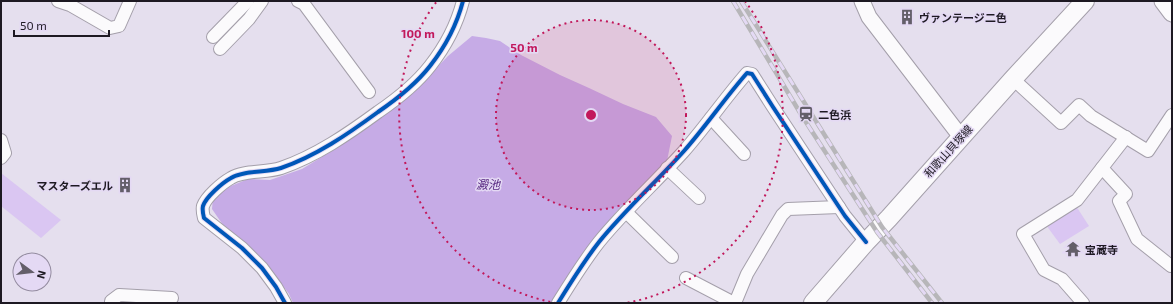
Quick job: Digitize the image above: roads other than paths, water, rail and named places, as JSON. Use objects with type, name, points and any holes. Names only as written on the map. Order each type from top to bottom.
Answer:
[{"type":"main road","name":"和歌山貝塚線","points":[[813,303],[866,242],[882,227],[1013,79],[1085,1]]},
{"type":"main road","points":[[1163,1],[1172,13]]},
{"type":"street","points":[[58,1],[70,5],[110,28],[119,26],[130,1]]},
{"type":"street","points":[[213,37],[248,1]]},
{"type":"street","points":[[220,49],[249,19],[262,1]]},
{"type":"street","points":[[298,1],[304,4],[369,92]]},
{"type":"street","points":[[285,303],[276,287],[262,268],[242,248],[204,218],[202,212],[203,205],[213,191],[232,177],[281,168],[313,154],[352,132],[405,92],[430,66],[459,16],[463,1]]},
{"type":"street","points":[[862,1],[869,17],[961,137]]},
{"type":"street","points":[[558,303],[582,265],[599,242],[684,151],[747,73],[752,74],[839,207],[866,242]]},
{"type":"street","points":[[1013,79],[1061,123],[1079,105],[1091,116],[1148,151],[1172,115]]},
{"type":"street","points":[[711,118],[744,154]]},
{"type":"street","points":[[1083,303],[1062,279],[1044,270],[1023,234],[1077,200],[1126,137]]},
{"type":"street","points":[[1,140],[5,153],[1,158]]},
{"type":"street","points":[[667,168],[699,198]]},
{"type":"street","points":[[1102,168],[1126,194],[1119,201],[1137,239],[1171,266]]},
{"type":"street","points":[[686,278],[735,303],[747,274],[782,215],[788,209],[839,207]]},
{"type":"street","points":[[626,212],[672,257]]},
{"type":"street","points":[[111,303],[111,301],[119,295],[172,298]]},
{"type":"water","name":"澱池","points":[[472,36],[500,41],[521,55],[560,75],[623,104],[656,117],[672,136],[667,161],[617,211],[560,288],[551,303],[293,303],[289,294],[269,267],[223,225],[212,209],[213,197],[231,186],[248,179],[270,180],[302,169],[340,146],[386,113],[418,87],[448,56]]},
{"type":"railway","points":[[733,1],[802,116],[877,232],[932,303]]},
{"type":"railway","points":[[741,1],[882,227],[942,303]]},
{"type":"place","name":"ヴァンテージ二色","points":[[907,17]]},
{"type":"place","name":"二色浜","points":[[806,114]]},
{"type":"place","name":"マスターズエル","points":[[125,185]]},
{"type":"place","name":"宝蔵寺","points":[[1073,249]]}]
